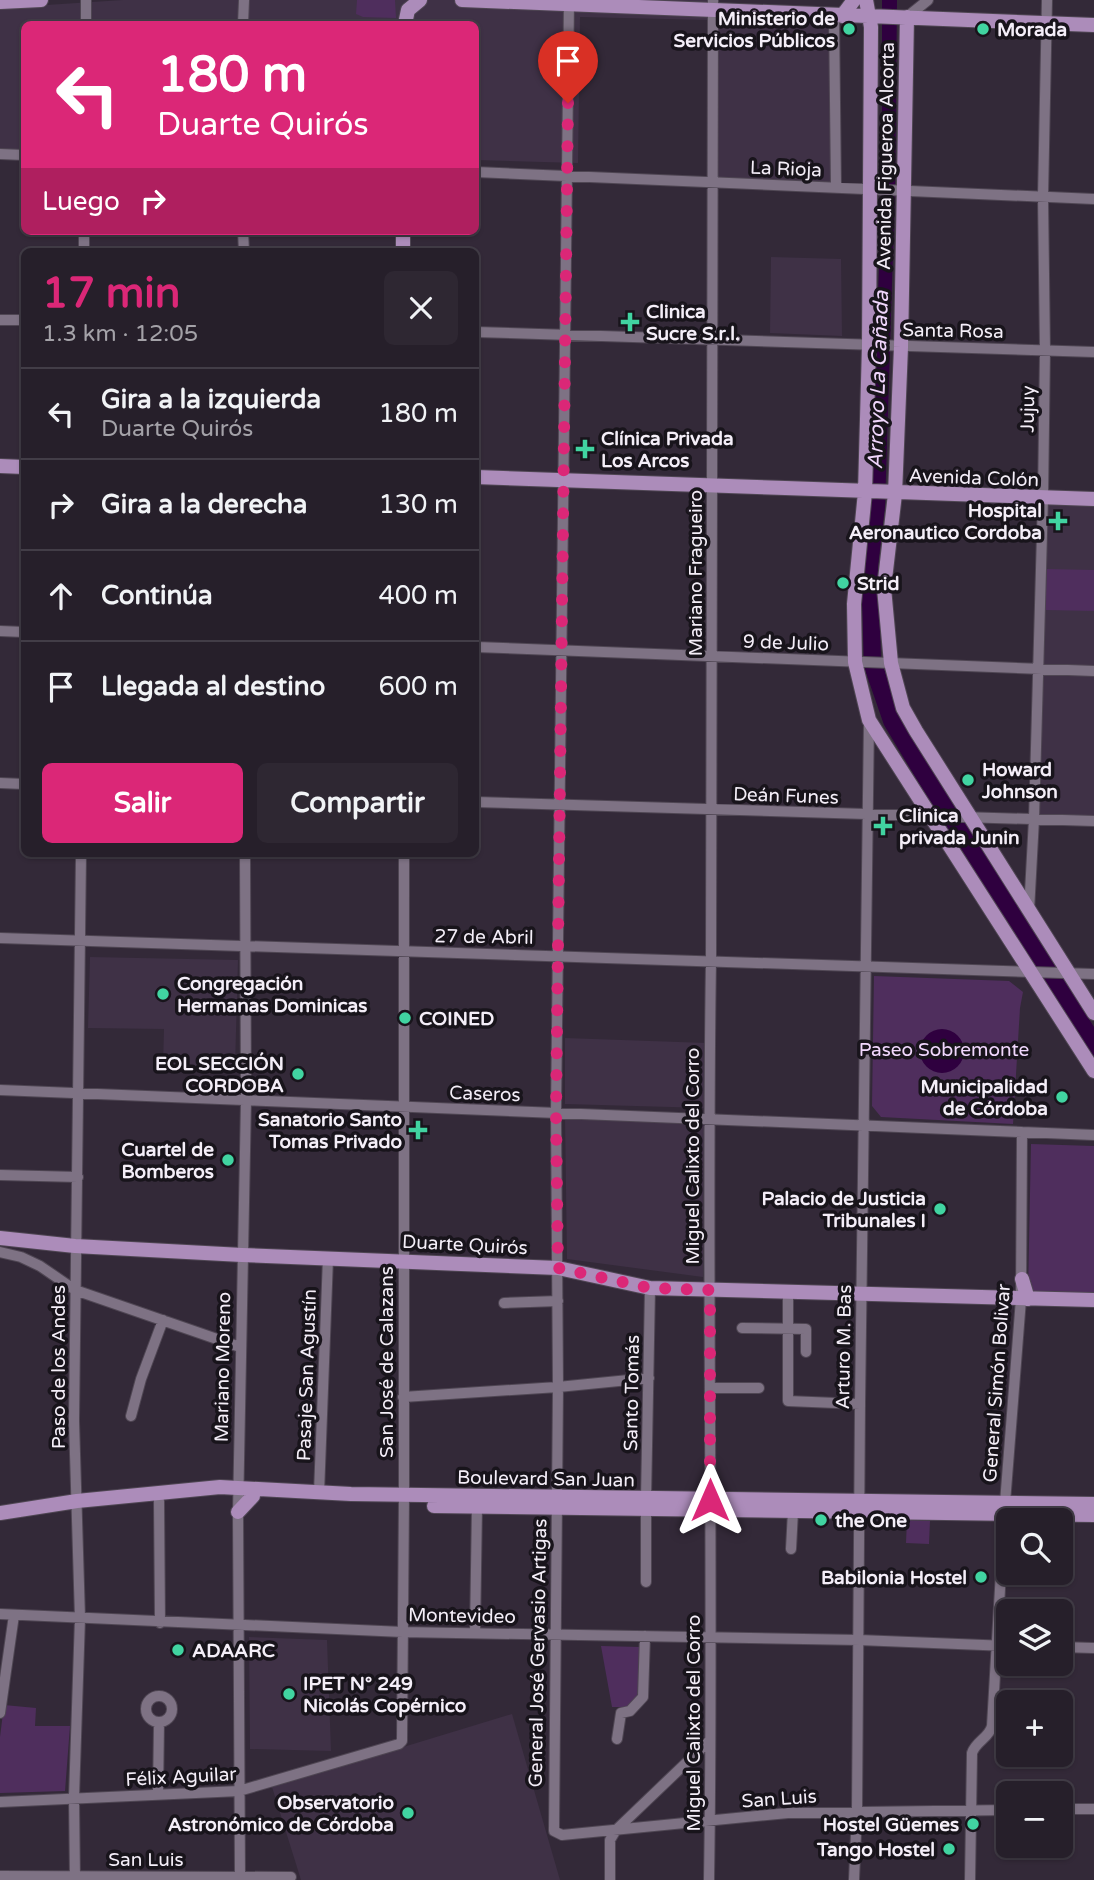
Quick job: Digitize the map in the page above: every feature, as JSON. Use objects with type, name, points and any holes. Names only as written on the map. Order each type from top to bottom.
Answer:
[{"type":"main road","points":[[0,2],[41,0]]},
{"type":"main road","points":[[401,0],[404,21]]},
{"type":"main road","points":[[405,21],[408,10],[420,0]]},
{"type":"main road","points":[[463,0],[714,5],[838,16],[1094,25]]},
{"type":"main road","points":[[838,16],[854,0]]},
{"type":"main road","name":"Avenida Figueroa Alcorta","points":[[866,0],[869,16],[872,189],[865,492],[854,589],[855,662],[869,720],[1094,1071]]},
{"type":"main road","name":"Avenida Figueroa Alcorta","points":[[906,17],[901,347],[895,494],[884,588],[891,663],[903,708],[1094,1013]]},
{"type":"main road","points":[[0,457],[21,458]]},
{"type":"main road","points":[[0,466],[21,467]]},
{"type":"main road","name":"Avenida Colón","points":[[479,477],[1094,499]]},
{"type":"main road","name":"Duarte Quirós","points":[[0,1238],[75,1246],[242,1255],[558,1268],[650,1288],[1094,1300]]},
{"type":"main road","points":[[1022,1279],[1024,1299]]},
{"type":"main road","points":[[238,1512],[243,1493]]},
{"type":"main road","name":"Boulevard San Juan","points":[[0,1513],[243,1493],[319,1493],[477,1506],[556,1503]]},
{"type":"main road","name":"Boulevard San Juan","points":[[0,1521],[77,1506],[243,1493],[404,1500],[860,1507],[1005,1508],[1094,1504]]},
{"type":"main road","name":"Boulevard San Juan","points":[[710,1505],[793,1511],[860,1507]]},
{"type":"main road","name":"Boulevard San Juan","points":[[1073,1513],[1094,1515]]},
{"type":"street","points":[[86,0],[86,21]]},
{"type":"street","points":[[243,21],[244,0]]},
{"type":"street","points":[[906,17],[928,0]]},
{"type":"street","name":"Jujuy","points":[[1029,911],[1043,498],[1043,197],[1047,0]]},
{"type":"street","name":"General José Gervasio Artigas","points":[[554,1831],[558,1387],[556,1113],[569,3]]},
{"type":"street","name":"Mariano Fragueiro","points":[[712,810],[714,5]]},
{"type":"street","points":[[836,188],[838,16]]},
{"type":"street","points":[[0,154],[21,155]]},
{"type":"street","name":"La Rioja","points":[[479,172],[1094,200]]},
{"type":"street","points":[[0,320],[21,320]]},
{"type":"street","name":"Santa Rosa","points":[[479,332],[1094,352]]},
{"type":"street","points":[[0,631],[21,632]]},
{"type":"street","name":"9 de Julio","points":[[479,648],[1094,671]]},
{"type":"street","name":"Arturo M. Bas","points":[[854,1880],[857,1811],[869,720]]},
{"type":"street","points":[[0,783],[21,784]]},
{"type":"street","name":"Deán Funes","points":[[479,803],[1094,821]]},
{"type":"street","name":"Miguel Calixto del Corro","points":[[709,1880],[711,1637],[708,1119],[712,810]]},
{"type":"street","name":"Paso de los Andes","points":[[75,1878],[74,1797],[80,1618],[74,1421],[75,1246],[81,857]]},
{"type":"street","name":"Mariano Moreno","points":[[243,1493],[240,1347],[246,1100],[245,857]]},
{"type":"street","name":"San José de Calazans","points":[[399,1744],[402,1741],[404,1500],[404,857]]},
{"type":"street","name":"27 de Abril","points":[[0,938],[1094,974]]},
{"type":"street","name":"Caseros","points":[[0,1090],[1094,1135]]},
{"type":"street","name":"General Simón Bolivar","points":[[1022,1132],[1022,1279]]},
{"type":"street","points":[[0,1175],[78,1177]]},
{"type":"street","points":[[0,1252],[21,1257],[40,1266],[75,1290],[240,1347]]},
{"type":"street","name":"Pasaje San Agustín","points":[[319,1493],[328,1258]]},
{"type":"street","name":"Santo Tomás","points":[[646,1582],[650,1288]]},
{"type":"street","points":[[788,1292],[788,1401],[860,1404]]},
{"type":"street","name":"General Simón Bolivar","points":[[1005,1508],[1024,1299]]},
{"type":"street","points":[[504,1303],[558,1301]]},
{"type":"street","points":[[131,1416],[141,1379],[163,1320]]},
{"type":"street","points":[[742,1328],[806,1329],[806,1352]]},
{"type":"street","points":[[403,1397],[649,1378]]},
{"type":"street","points":[[710,1388],[759,1388]]},
{"type":"street","points":[[159,1501],[160,1623]]},
{"type":"street","points":[[475,1633],[477,1506]]},
{"type":"street","points":[[791,1549],[793,1511]]},
{"type":"street","points":[[238,1512],[240,1878]]},
{"type":"street","name":"Montevideo","points":[[0,1614],[403,1632],[859,1640],[996,1646]]},
{"type":"street","points":[[0,1713],[14,1615]]},
{"type":"street","points":[[617,1739],[621,1713],[629,1711],[643,1697],[645,1636]]},
{"type":"street","points":[[1073,1647],[1094,1648]]},
{"type":"street","name":"General Simón Bolivar","points":[[970,1880],[972,1753],[977,1743],[992,1727],[998,1676]]},
{"type":"street","points":[[158,1795],[159,1722]]},
{"type":"street","points":[[610,1880],[610,1840],[615,1830],[709,1741]]},
{"type":"street","name":"Félix Aguilar","points":[[0,1802],[239,1791],[399,1744]]},
{"type":"street","points":[[1073,1810],[1094,1809]]},
{"type":"street","name":"San Luis","points":[[554,1831],[562,1835],[788,1813],[996,1810]]},
{"type":"street","name":"San Luis","points":[[0,1876],[292,1877]]},
{"type":"shaded area","points":[[123,0],[719,0],[720,18],[830,20],[832,183],[717,179],[709,20],[580,17],[578,163],[479,160],[479,21],[21,21],[21,151],[0,150],[0,8]]},
{"type":"shaded area","points":[[771,257],[841,259],[842,336],[770,333]]},
{"type":"shaded area","points":[[1043,498],[1094,500],[1094,821],[1034,819]]},
{"type":"shaded area","name":"Congregación Hermanas Dominicas","points":[[90,957],[238,960],[235,1067],[163,1066],[164,1029],[88,1028]]},
{"type":"shaded area","points":[[565,1038],[707,1043],[706,1108],[565,1104]]},
{"type":"shaded area","points":[[565,1118],[704,1124],[703,1277],[567,1259]]},
{"type":"shaded area","name":"IPET N° 249 Nicolás Copérnico","points":[[249,1637],[327,1640],[331,1751],[250,1749]]},
{"type":"shaded area","points":[[512,1714],[560,1880],[301,1880],[272,1787]]},
{"type":"green space","points":[[357,0],[395,0],[396,18],[363,17],[356,14]]},
{"type":"green space","points":[[1047,569],[1094,570],[1094,611],[1045,610]]},
{"type":"green space","name":"Paseo Sobremonte","points":[[874,976],[1009,981],[1023,992],[1013,1124],[881,1117],[872,1106]]},
{"type":"green space","points":[[1031,1144],[1094,1146],[1094,1295],[1028,1293]]},
{"type":"green space","points":[[907,1520],[930,1521],[929,1544],[906,1543]]},
{"type":"green space","points":[[601,1646],[640,1647],[638,1700],[631,1707],[612,1707]]},
{"type":"green space","points":[[4,1705],[36,1708],[35,1726],[70,1726],[65,1791],[0,1793],[0,1737]]},
{"type":"water","name":"Arroyo La Cañada","points":[[882,0],[897,0],[895,188],[885,507],[878,567],[881,659],[904,725],[1094,1027],[1094,1059],[941,820],[884,725],[864,667],[861,568],[870,509],[882,188]]},
{"type":"water","points":[[942,1029],[958,1035],[964,1051],[958,1067],[942,1073],[926,1067],[920,1051],[926,1035]]},
{"type":"place","name":"Ministerio de Servicios Públicos","points":[[849,29]]},
{"type":"place","name":"Morada","points":[[983,29]]},
{"type":"place","name":"Clinica Sucre S.r.l.","points":[[630,322]]},
{"type":"place","name":"Clínica Privada Los Arcos","points":[[585,449]]},
{"type":"place","name":"Hospital Aeronautico Cordoba","points":[[1058,521]]},
{"type":"place","name":"Strid","points":[[843,583]]},
{"type":"place","name":"Howard Johnson","points":[[968,780]]},
{"type":"place","name":"Clinica privada Junin","points":[[883,826]]},
{"type":"place","name":"Congregación Hermanas Dominicas","points":[[163,994]]},
{"type":"place","name":"COINED","points":[[405,1018]]},
{"type":"place","name":"EOL SECCIÓN CORDOBA","points":[[298,1074]]},
{"type":"place","name":"Municipalidad de Córdoba","points":[[1062,1097]]},
{"type":"place","name":"Sanatorio Santo Tomas Privado","points":[[418,1130]]},
{"type":"place","name":"Cuartel de Bomberos","points":[[228,1160]]},
{"type":"place","name":"Palacio de Justicia Tribunales I","points":[[940,1209]]},
{"type":"place","name":"the One","points":[[821,1520]]},
{"type":"place","name":"Babilonia Hostel","points":[[981,1577]]},
{"type":"place","name":"ADAARC","points":[[178,1650]]},
{"type":"place","name":"IPET N° 249 Nicolás Copérnico","points":[[289,1694]]},
{"type":"place","name":"Observatorio Astronómico de Córdoba","points":[[408,1813]]},
{"type":"place","name":"Hostel Güemes","points":[[973,1824]]},
{"type":"place","name":"Tango Hostel","points":[[949,1849]]},
{"type":"route","points":[[568,103],[556,1113],[558,1268],[641,1287],[710,1290],[710,1500]]}]
